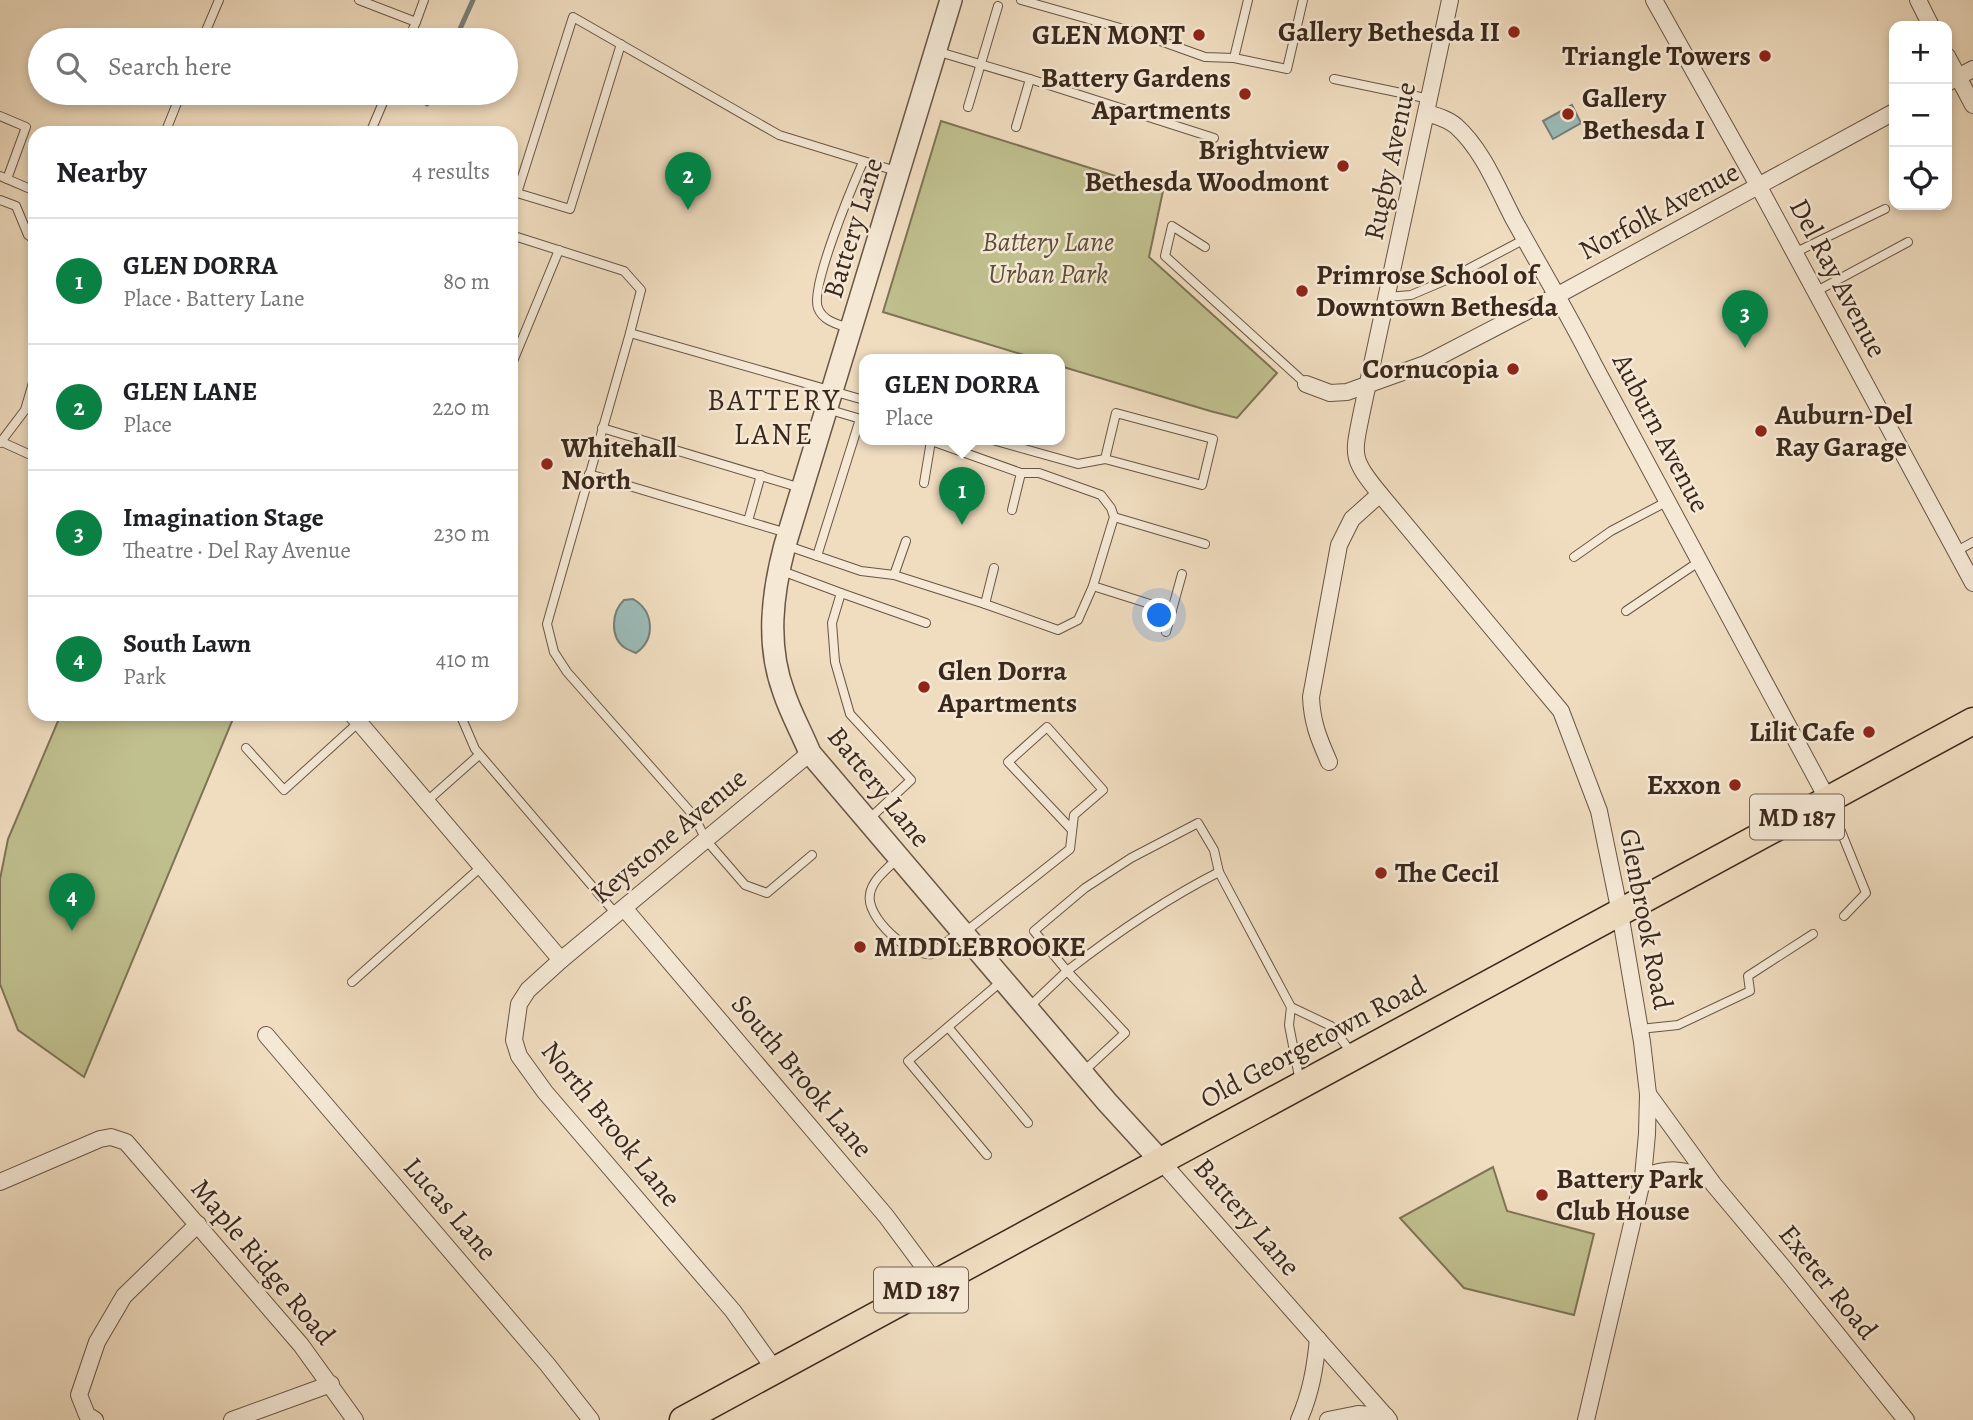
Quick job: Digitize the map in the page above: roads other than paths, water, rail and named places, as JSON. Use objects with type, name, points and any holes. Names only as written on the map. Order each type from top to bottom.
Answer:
[{"type":"main road","name":"Old Georgetown Road","points":[[683,1420],[1160,1160],[1620,914],[1973,720]]},
{"type":"street","name":"Battery Lane","points":[[951,0],[778,570],[772,608],[773,644],[783,692],[810,752],[1082,1073],[1387,1418]]},
{"type":"street","name":"Rugby Avenue","points":[[1380,494],[1360,470],[1355,445],[1450,0]]},
{"type":"street","name":"Del Ray Avenue","points":[[1654,0],[1759,187],[1973,583]]},
{"type":"street","points":[[1918,0],[1928,21]]},
{"type":"street","points":[[1973,69],[1952,80],[1973,105]]},
{"type":"street","name":"Auburn Avenue","points":[[1428,106],[1456,126],[1471,142],[1558,295],[1828,800]]},
{"type":"street","name":"Norfolk Avenue","points":[[1369,385],[1425,364],[1558,295],[1889,115]]},
{"type":"street","points":[[1306,384],[1330,393],[1347,392],[1369,385]]},
{"type":"street","points":[[1329,762],[1312,718],[1311,697],[1336,557],[1352,519],[1380,494]]},
{"type":"street","name":"Glenbrook Road","points":[[1380,494],[1561,710],[1599,811],[1640,1029],[1648,1094],[1643,1177],[1586,1420]]},
{"type":"street","points":[[358,721],[561,960]]},
{"type":"street","name":"Keystone Avenue","points":[[561,960],[810,752]]},
{"type":"street","name":"South Brook Lane","points":[[620,911],[886,1216],[935,1282]]},
{"type":"street","name":"North Brook Lane","points":[[561,960],[528,990],[519,1004],[514,1040],[519,1056],[545,1092],[733,1311],[775,1370]]},
{"type":"street","name":"Lucas Lane","points":[[266,1035],[548,1364],[591,1420]]},
{"type":"street","name":"Exeter Road","points":[[1648,1094],[1708,1178],[1906,1420]]},
{"type":"street","name":"Maple Ridge Road","points":[[0,1182],[100,1139],[111,1137],[126,1142],[301,1345],[355,1420]]},
{"type":"street","points":[[1643,1177],[1674,1169],[1686,1170],[1708,1178]]},
{"type":"street","points":[[96,1420],[87,1415],[79,1395],[97,1342],[124,1296],[198,1224]]},
{"type":"street","points":[[1298,1420],[1314,1376],[1318,1339]]},
{"type":"street","points":[[232,1420],[331,1384]]},
{"type":"street","points":[[1328,1420],[1358,1414],[1387,1418]]},
{"type":"lane","points":[[207,28],[219,0]]},
{"type":"lane","points":[[359,0],[416,22]]},
{"type":"lane","points":[[413,28],[424,0]]},
{"type":"lane","points":[[1021,0],[1138,33],[1205,57],[1234,58],[1287,69],[1303,0]]},
{"type":"lane","points":[[1234,58],[1248,0]]},
{"type":"lane","points":[[968,107],[998,6]]},
{"type":"lane","points":[[518,190],[573,17],[779,135],[899,172]]},
{"type":"lane","points":[[518,193],[570,209],[621,44]]},
{"type":"lane","points":[[936,51],[1213,138]]},
{"type":"lane","points":[[1016,127],[1030,79]]},
{"type":"lane","points":[[1334,79],[1428,106]]},
{"type":"lane","points":[[168,126],[176,105]]},
{"type":"lane","points":[[373,126],[382,105]]},
{"type":"lane","points":[[0,116],[26,127],[3,177],[28,188]]},
{"type":"lane","points":[[851,329],[824,318],[817,307],[816,290],[847,199],[863,162]]},
{"type":"lane","points":[[0,200],[16,206],[28,235]]},
{"type":"lane","points":[[1794,253],[1885,208]]},
{"type":"lane","points":[[1205,247],[1172,226],[1165,256],[1306,384]]},
{"type":"lane","points":[[518,237],[624,271],[641,290],[547,624],[554,652],[567,671],[694,816],[706,840],[745,885],[767,893],[812,855]]},
{"type":"lane","points":[[1387,297],[1410,295],[1451,278],[1525,239]]},
{"type":"lane","points":[[1815,292],[1908,242]]},
{"type":"lane","points":[[518,349],[559,250]]},
{"type":"lane","points":[[630,333],[830,400],[859,417]]},
{"type":"lane","points":[[28,400],[25,410],[1,442],[28,454]]},
{"type":"lane","points":[[830,400],[859,400]]},
{"type":"lane","points":[[1010,445],[1078,464],[1105,459],[1202,485],[1213,439],[1116,413],[1105,459]]},
{"type":"lane","points":[[602,428],[801,488]]},
{"type":"lane","points":[[817,556],[859,428]]},
{"type":"lane","points":[[924,483],[928,445]]},
{"type":"lane","points":[[589,474],[748,521],[817,556],[861,571],[894,575],[1058,630],[1078,620],[1093,586],[1114,517],[1101,495],[1039,473],[1021,473],[942,445]]},
{"type":"lane","points":[[1012,510],[1021,473]]},
{"type":"lane","points":[[748,521],[761,475]]},
{"type":"lane","points":[[1574,557],[1611,530],[1668,501]]},
{"type":"lane","points":[[1114,517],[1205,544]]},
{"type":"lane","points":[[894,575],[906,541]]},
{"type":"lane","points":[[1955,552],[1973,541]]},
{"type":"lane","points":[[1626,611],[1700,561]]},
{"type":"lane","points":[[985,604],[994,568]]},
{"type":"lane","points":[[778,570],[926,623]]},
{"type":"lane","points":[[1166,632],[1182,574]]},
{"type":"lane","points":[[1093,586],[1172,611]]},
{"type":"lane","points":[[841,593],[832,623],[835,662],[850,714],[911,780],[868,820]]},
{"type":"lane","points":[[246,748],[284,790],[352,721]]},
{"type":"lane","points":[[463,721],[479,755],[620,911]]},
{"type":"lane","points":[[899,856],[877,880],[869,896],[870,905],[881,923],[897,940],[908,948],[927,955],[962,932],[1070,849],[1074,815],[1103,790],[1048,727],[1008,762],[1072,830]]},
{"type":"lane","points":[[426,802],[479,755]]},
{"type":"lane","points":[[1828,800],[1866,892],[1844,916]]},
{"type":"lane","points":[[1082,1073],[1125,1033],[1067,971],[1034,930],[1085,888],[1131,858],[1198,823],[1214,850],[1219,872],[1291,1007],[1289,1025],[1300,1085]]},
{"type":"lane","points":[[352,982],[481,867]]},
{"type":"lane","points":[[1027,1009],[1067,971],[1114,934],[1182,890],[1219,872]]},
{"type":"lane","points":[[1640,1029],[1678,1026],[1749,991],[1748,976],[1813,934]]},
{"type":"lane","points":[[987,1155],[908,1061],[1003,980]]},
{"type":"lane","points":[[1291,1007],[1331,1026],[1354,1056]]},
{"type":"lane","points":[[948,1027],[1028,1123]]},
{"type":"water","points":[[1572,105],[1581,123],[1553,139],[1543,121]]},
{"type":"water","points":[[633,599],[645,611],[650,625],[647,640],[636,653],[620,643],[614,631],[615,617],[620,605],[624,600]]},
{"type":"waterway","points":[[460,28],[473,0]]},
{"type":"place","name":"Gallery Bethesda II","points":[[1514,32]]},
{"type":"place","name":"GLEN MONT","points":[[1199,35]]},
{"type":"place","name":"Triangle Towers","points":[[1765,56]]},
{"type":"place","name":"Battery Gardens Apartments","points":[[1245,94]]},
{"type":"place","name":"Gallery Bethesda I","points":[[1568,114]]},
{"type":"place","name":"Brightview Bethesda Woodmont","points":[[1343,166]]},
{"type":"place","name":"GLEN LANE","points":[[688,210]]},
{"type":"place","name":"Primrose School of Downtown Bethesda","points":[[1302,291]]},
{"type":"place","name":"Imagination Stage","points":[[1745,348]]},
{"type":"place","name":"Cornucopia","points":[[1513,369]]},
{"type":"place","name":"Auburn-Del Ray Garage","points":[[1761,431]]},
{"type":"place","name":"Whitehall North","points":[[547,464]]},
{"type":"place","name":"GLEN DORRA","points":[[962,525]]},
{"type":"place","name":"Glen Dorra Apartments","points":[[924,687]]},
{"type":"place","name":"Lilit Cafe","points":[[1869,732]]},
{"type":"place","name":"Exxon","points":[[1735,785]]},
{"type":"place","name":"The Cecil","points":[[1381,873]]},
{"type":"place","name":"South Lawn","points":[[72,931]]},
{"type":"place","name":"MIDDLEBROOKE","points":[[860,947]]},
{"type":"place","name":"Battery Park Club House","points":[[1542,1195]]},
{"type":"district","name":"BATTERY LANE","points":[[774,417]]},
{"type":"park label","name":"Battery Lane Urban Park","points":[[1048,258]]}]
